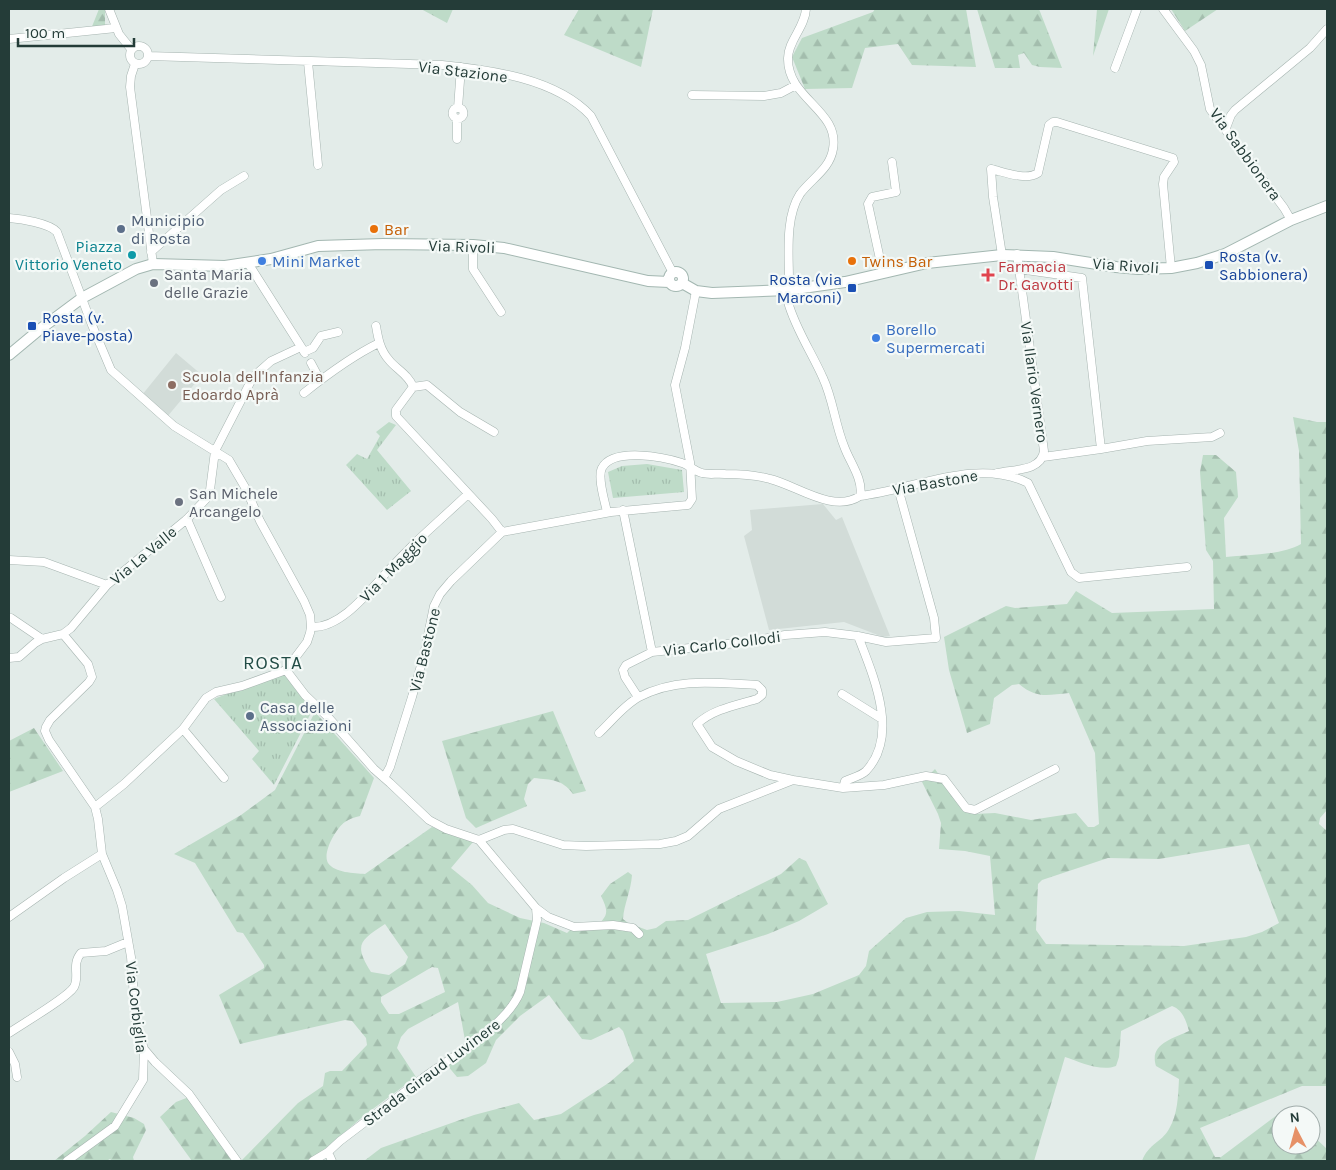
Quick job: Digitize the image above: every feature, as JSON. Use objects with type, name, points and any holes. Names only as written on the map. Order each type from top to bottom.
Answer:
[{"type":"street","points":[[109,9],[116,28],[131,49],[130,58],[135,64]]},
{"type":"street","points":[[806,9],[802,26],[791,45],[788,58],[791,75],[804,97],[828,120],[834,142],[832,156],[802,192],[794,207],[788,244],[788,303],[807,347],[824,379],[843,446],[861,486],[860,496]]},
{"type":"street","points":[[1115,68],[1137,9]]},
{"type":"street","name":"Via Sabbionera","points":[[1163,9],[1194,51],[1201,65],[1210,108],[1291,220]]},
{"type":"street","points":[[9,39],[116,28]]},
{"type":"street","points":[[1226,128],[1235,110],[1310,48],[1327,29]]},
{"type":"street","points":[[131,49],[136,46],[147,50],[148,56],[144,63],[135,64]]},
{"type":"street","name":"Via Stazione","points":[[148,56],[442,65],[531,81],[568,98],[591,116],[608,146],[671,277]]},
{"type":"street","points":[[308,62],[318,164]]},
{"type":"street","points":[[135,64],[130,87],[153,264]]},
{"type":"street","points":[[457,139],[458,119],[461,118],[463,113],[458,108],[461,67]]},
{"type":"street","points":[[692,95],[764,96],[781,93],[796,85]]},
{"type":"street","points":[[1002,255],[993,204],[991,169],[1033,176],[1038,172],[1049,124],[1052,122],[1173,158],[1174,162],[1164,177],[1163,184],[1171,268]]},
{"type":"street","points":[[883,273],[868,204],[872,197],[896,192],[892,162]]},
{"type":"street","points":[[151,252],[221,190],[244,176]]},
{"type":"street","name":"Via Rivoli","points":[[9,355],[82,298],[136,269],[153,264],[201,267],[225,266],[248,263],[318,246],[383,244],[473,245],[504,248],[648,281],[671,277],[674,286],[682,283],[696,290],[729,293],[788,290],[846,282],[927,264],[1017,254],[1053,257],[1116,268],[1171,268],[1197,263],[1225,254],[1291,220],[1327,206]]},
{"type":"street","points":[[9,218],[29,221],[54,229],[57,232],[102,353],[111,370],[174,426],[229,460],[238,473],[260,521],[304,601],[310,615],[312,627],[306,642],[286,670],[242,686],[216,692],[206,698],[183,729],[124,784],[95,807]]},
{"type":"street","points":[[473,245],[473,269],[501,312]]},
{"type":"street","name":"Via Ilario Vernero","points":[[995,474],[1038,464],[1044,457],[1017,254]]},
{"type":"street","points":[[248,263],[304,350]]},
{"type":"street","name":"Via Rivoli","points":[[1019,269],[1082,278],[1101,449]]},
{"type":"street","points":[[412,385],[396,410],[396,416],[502,532],[608,512],[688,505],[692,500],[691,468],[675,380],[685,348],[696,290]]},
{"type":"street","points":[[376,326],[379,343],[388,359],[412,385],[427,385],[460,412],[494,432]]},
{"type":"street","points":[[187,519],[207,498],[210,490],[215,451],[253,377],[270,360],[313,348],[321,336],[338,332]]},
{"type":"street","points":[[304,393],[366,349],[379,343]]},
{"type":"street","points":[[311,363],[320,380]]},
{"type":"street","points":[[1044,457],[1147,441],[1212,437],[1220,433]]},
{"type":"street","name":"Via Bastone","points":[[608,512],[601,472],[606,462],[627,456],[648,456],[673,460],[707,474],[739,474],[770,479],[823,499],[845,501],[860,496],[964,474],[995,474],[1028,483],[1071,572],[1079,578],[1187,567]]},
{"type":"street","name":"Via Carlo Collodi","points":[[638,698],[625,677],[623,670],[626,665],[652,652],[746,642],[794,634],[825,632],[886,642],[936,638],[934,618],[898,488]]},
{"type":"street","name":"Via 1 Maggio","points":[[312,627],[323,626],[342,616],[366,596],[405,553],[468,494]]},
{"type":"street","points":[[623,510],[652,652]]},
{"type":"street","name":"Via La Valle","points":[[63,634],[71,628],[108,585],[187,519],[221,597]]},
{"type":"street","name":"Via Bastone","points":[[384,778],[390,767],[412,697],[424,655],[434,606],[440,594],[451,581],[502,532]]},
{"type":"street","points":[[9,560],[44,562],[108,585]]},
{"type":"street","points":[[12,618],[42,639]]},
{"type":"street","points":[[9,658],[20,657],[42,639],[63,634]]},
{"type":"street","name":"Via Corbiglia","points":[[63,634],[88,664],[92,677],[50,720],[45,732],[63,763],[95,807],[102,854],[117,890],[128,942],[131,957],[136,1023],[144,1049],[143,1080],[115,1126],[67,1161]]},
{"type":"street","points":[[843,788],[845,781],[865,772],[881,747],[882,719],[875,682],[858,636]]},
{"type":"street","points":[[286,670],[305,695],[328,717],[374,770],[429,820],[479,840],[536,908],[548,917],[574,927],[613,926],[633,928],[639,934]]},
{"type":"street","points":[[599,734],[638,698],[672,684],[693,682],[757,685],[762,690],[762,695],[757,699],[724,708],[703,718],[697,724],[712,747],[736,761],[770,775],[843,788],[884,786],[926,776],[944,780],[966,808],[975,810],[1055,769]]},
{"type":"street","points":[[842,694],[882,719]]},
{"type":"street","points":[[183,729],[224,778]]},
{"type":"street","points":[[479,840],[504,830],[513,829],[564,845],[660,844],[676,841],[688,836],[719,808],[793,780]]},
{"type":"street","points":[[9,917],[102,854]]},
{"type":"street","name":"Strada Giraud Luvinere","points":[[313,1161],[328,1152],[340,1140],[490,1029],[516,1003],[537,920],[536,908]]},
{"type":"street","points":[[9,1032],[65,996],[74,986],[76,959],[81,953],[106,951],[128,942]]},
{"type":"street","points":[[144,1049],[189,1094],[238,1161]]},
{"type":"street","points":[[9,1052],[15,1064],[17,1078]]},
{"type":"street","points":[[328,1152],[332,1161]]},
{"type":"shaded area","name":"Scuola dell'Infanzia Edoardo Aprà","points":[[176,353],[202,375],[167,417],[142,395]]},
{"type":"shaded area","points":[[823,504],[836,520],[842,517],[890,636],[883,637],[844,622],[769,630],[744,536],[752,530],[750,510]]},
{"type":"green space","points":[[99,9],[105,9],[105,28],[91,29]]},
{"type":"green space","points":[[421,9],[453,9],[447,23]]},
{"type":"green space","points":[[579,9],[653,9],[641,67],[564,35]]},
{"type":"green space","points":[[875,9],[966,9],[976,67],[912,65],[898,44],[865,48],[852,88],[805,89],[792,57],[802,38],[873,12]]},
{"type":"green space","points":[[977,9],[1039,9],[1062,68],[1032,65],[1024,53],[1018,55],[1020,68],[995,68]]},
{"type":"green space","points":[[1097,9],[1109,9],[1093,56]]},
{"type":"green space","points":[[1171,9],[1218,9],[1185,31]]},
{"type":"green space","points":[[1293,417],[1327,422],[1327,810],[1320,818],[1319,824],[1327,831],[1327,1086],[1302,1086],[1200,1128],[1215,1157],[1221,1157],[1271,1120],[1271,1155],[1321,1155],[1321,1143],[1327,1149],[1327,1161],[1142,1161],[1148,1150],[1166,1134],[1176,1111],[1179,1079],[1156,1066],[1155,1059],[1159,1047],[1189,1031],[1181,1013],[1172,1006],[1121,1031],[1119,1057],[1116,1066],[1110,1068],[1097,1067],[1065,1057],[1034,1161],[364,1161],[381,1148],[474,1115],[519,1103],[534,1120],[561,1114],[610,1082],[634,1061],[623,1031],[619,1027],[591,1040],[582,1039],[549,995],[520,1016],[496,1040],[486,1063],[468,1076],[457,1077],[447,1065],[467,1051],[458,1002],[408,1029],[401,1037],[397,1048],[416,1077],[366,1114],[319,1154],[306,1161],[242,1160],[298,1103],[323,1086],[325,1073],[342,1071],[367,1045],[366,1038],[352,1021],[345,1020],[240,1044],[219,995],[264,968],[264,965],[243,933],[237,932],[195,863],[174,854],[241,815],[275,790],[315,712],[374,778],[360,816],[352,818],[341,825],[328,847],[328,863],[335,869],[365,874],[432,827],[473,842],[451,868],[472,885],[488,903],[520,918],[544,923],[567,933],[570,930],[594,929],[602,921],[606,914],[606,907],[601,896],[610,884],[628,872],[632,875],[623,919],[628,923],[647,930],[656,928],[666,921],[688,920],[781,874],[799,858],[806,861],[828,904],[799,921],[768,934],[706,954],[721,1003],[777,1002],[813,994],[859,975],[866,966],[869,951],[906,918],[927,912],[959,911],[995,915],[990,856],[965,851],[939,849],[941,823],[922,782],[935,769],[963,810],[974,814],[995,813],[1031,820],[1076,813],[1088,827],[1094,827],[1099,824],[1095,753],[1069,693],[1042,695],[1031,692],[1019,684],[1012,685],[994,698],[990,724],[967,733],[949,670],[944,637],[1006,606],[1015,608],[1067,604],[1076,591],[1112,613],[1214,609],[1213,561],[1206,550],[1200,472],[1203,455],[1216,455],[1236,472],[1238,497],[1224,518],[1226,557],[1275,552],[1301,544],[1299,451]],"holes":[[[1249,844],[1279,923],[1262,932],[1246,937],[1184,946],[1046,944],[1036,930],[1038,884],[1042,880],[1108,858],[1159,859]],[[385,924],[408,957],[405,964],[389,975],[371,972],[361,949],[362,944],[369,935]],[[432,967],[438,968],[445,992],[399,1014],[389,1014],[381,1002],[381,997]]]},
{"type":"green space","points":[[389,422],[396,425],[377,450],[411,491],[387,510],[346,465],[357,454],[367,459],[380,436],[376,432]]},
{"type":"green space","points":[[647,464],[682,470],[684,492],[613,498],[608,472],[622,466]]},
{"type":"green space","points":[[282,672],[313,709],[274,785],[252,759],[259,751],[214,699]]},
{"type":"green space","points":[[553,711],[586,791],[573,794],[561,783],[534,778],[528,784],[524,799],[527,806],[476,828],[466,818],[442,741]]},
{"type":"green space","points":[[34,728],[63,771],[9,792],[9,741]]},
{"type":"green space","points":[[189,1097],[232,1161],[192,1161],[160,1117],[176,1102]]},
{"type":"green space","points":[[111,1112],[134,1118],[144,1124],[146,1130],[133,1157],[134,1161],[113,1161],[110,1159],[106,1161],[54,1161],[85,1136]]},
{"type":"place","name":"Municipio di Rosta","points":[[121,229]]},
{"type":"place","name":"Bar","points":[[374,229]]},
{"type":"place","name":"Piazza Vittorio Veneto","points":[[132,255]]},
{"type":"place","name":"Mini Market","points":[[262,261]]},
{"type":"place","name":"Twins Bar","points":[[852,261]]},
{"type":"place","name":"Rosta (v. Sabbionera)","points":[[1209,265]]},
{"type":"place","name":"Farmacia Dr. Gavotti","points":[[988,275]]},
{"type":"place","name":"Santa Maria delle Grazie","points":[[154,283]]},
{"type":"place","name":"Rosta (via Marconi)","points":[[852,288]]},
{"type":"place","name":"Rosta (v. Piave-posta)","points":[[32,326]]},
{"type":"place","name":"Borello Supermercati","points":[[876,338]]},
{"type":"place","name":"Scuola dell'Infanzia Edoardo Aprà","points":[[172,385]]},
{"type":"place","name":"San Michele Arcangelo","points":[[179,502]]},
{"type":"place","name":"Casa delle Associazioni","points":[[250,716]]},
{"type":"district","name":"ROSTA","points":[[273,662]]}]
